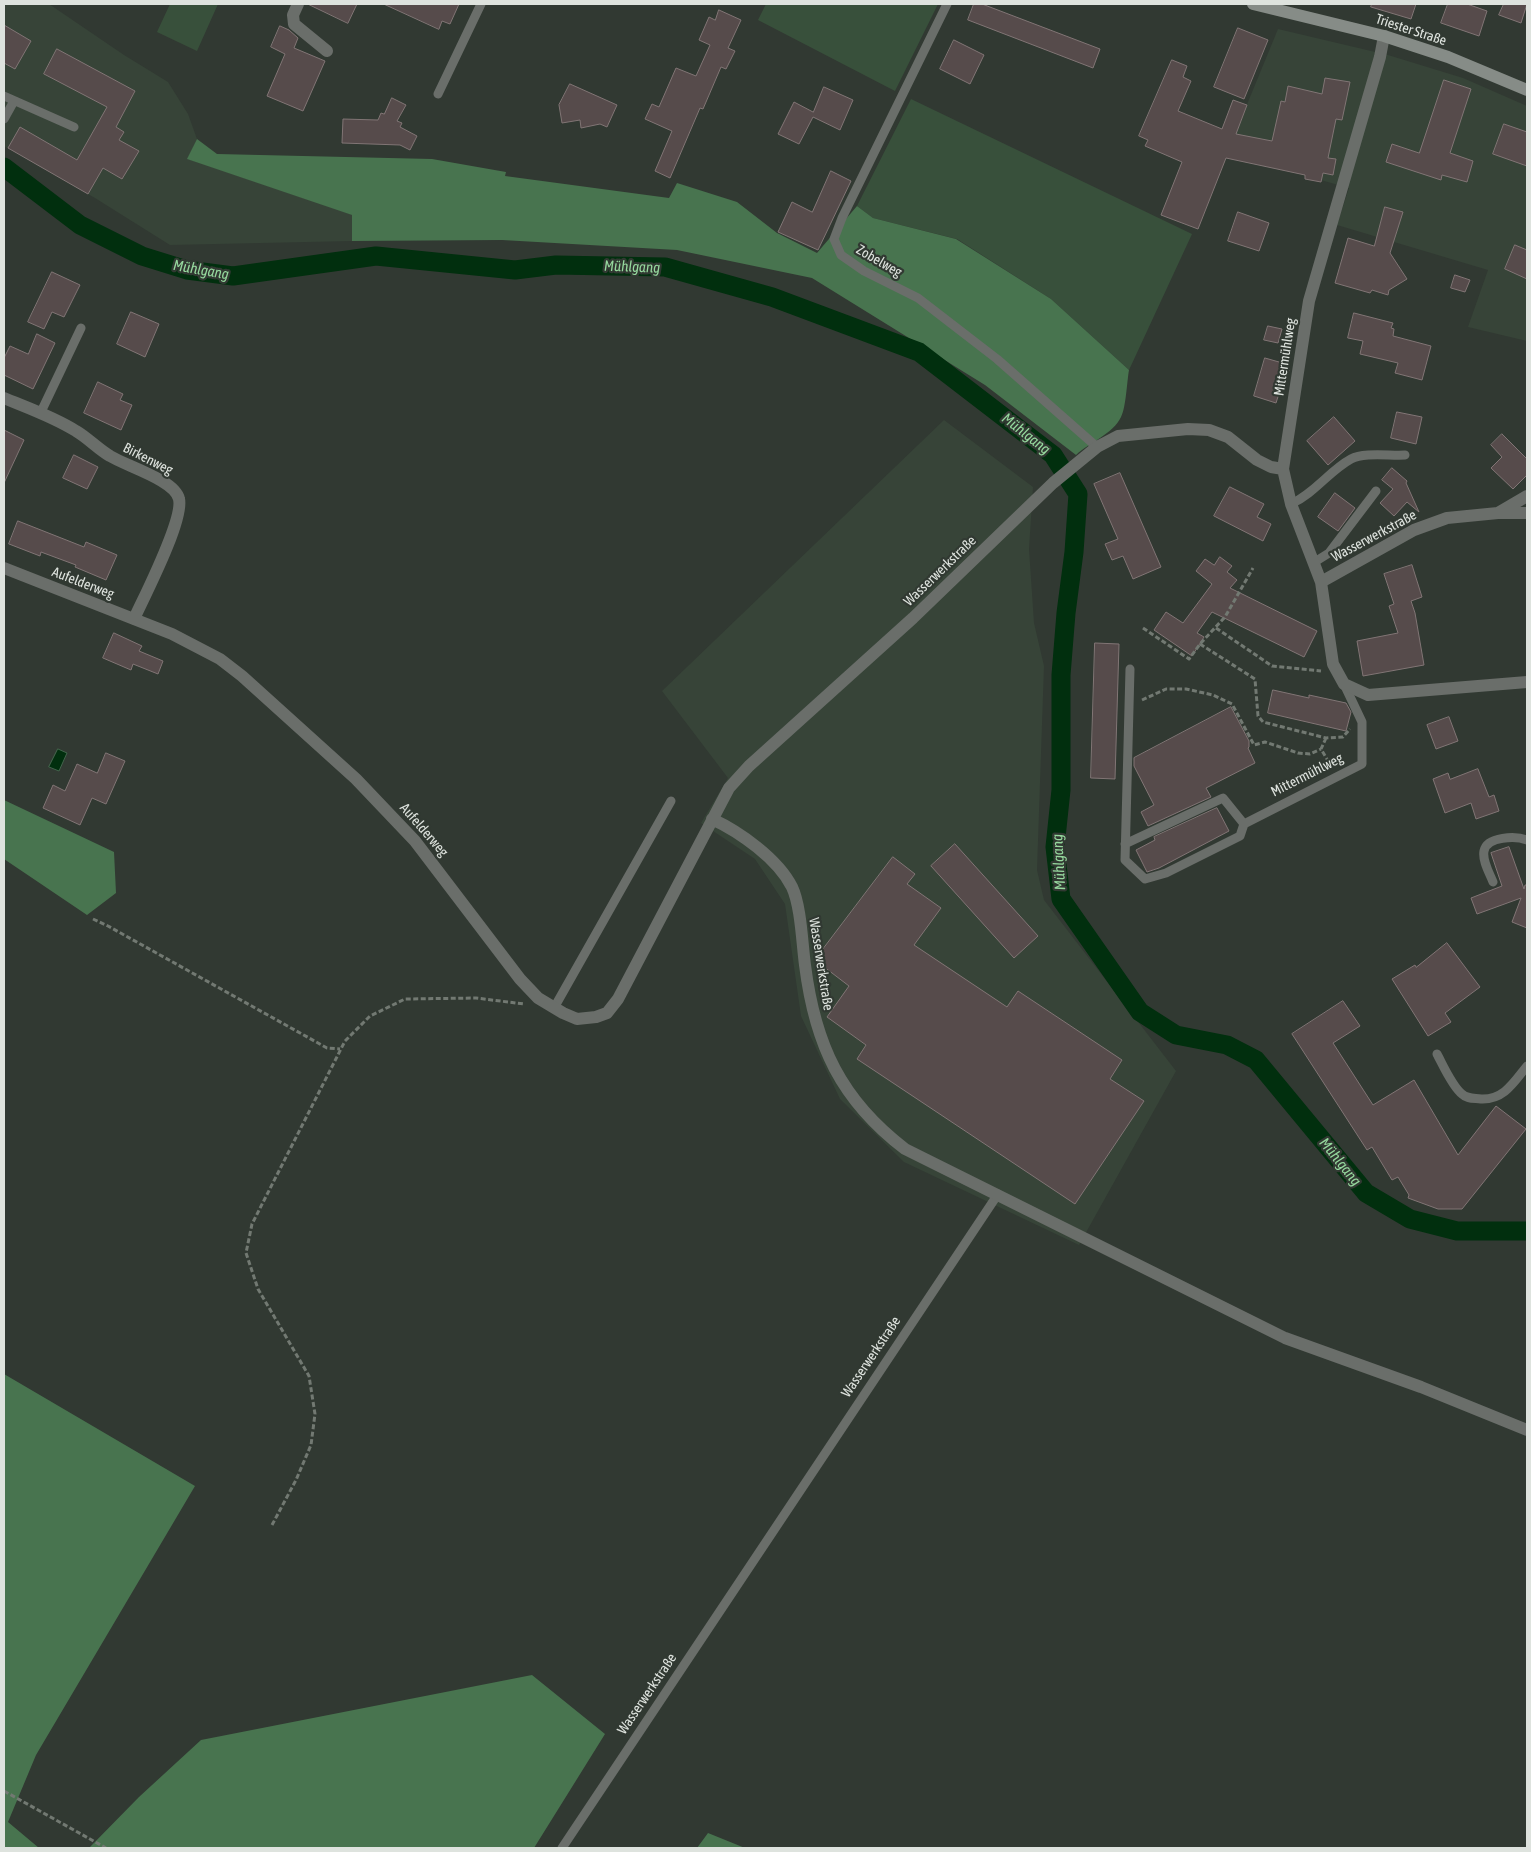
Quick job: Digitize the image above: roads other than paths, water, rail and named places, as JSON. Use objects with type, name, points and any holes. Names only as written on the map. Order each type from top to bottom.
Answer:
[{"type":"main road","name":"Triester Straße","points":[[1253,4],[1276,7],[1384,36],[1448,58],[1527,90]]},
{"type":"street","points":[[298,4],[293,15],[294,24],[327,51]]},
{"type":"street","name":"Mittermühlweg","points":[[1341,678],[1333,664],[1321,582],[1292,504],[1283,469],[1309,301],[1380,57],[1384,36]]},
{"type":"street","name":"Birkenweg","points":[[4,398],[77,431],[109,456],[164,483],[174,490],[179,499],[179,511],[166,551],[134,619]]},
{"type":"street","name":"Wasserwerkstraße","points":[[998,1194],[923,1160],[905,1149],[891,1138],[852,1098],[824,1050],[812,1012],[808,994],[797,903],[793,888],[784,873],[771,859],[754,845],[712,819],[729,788],[748,766],[913,618],[1053,483],[1097,447],[1118,436],[1209,430],[1228,438],[1257,460],[1271,467],[1283,469]]},
{"type":"street","name":"Wasserwerkstraße","points":[[1321,582],[1414,530],[1447,518],[1498,513],[1527,496]]},
{"type":"street","points":[[1498,513],[1527,513]]},
{"type":"street","name":"Aufelderweg","points":[[4,568],[172,634],[220,659],[242,676],[356,779],[415,841],[520,979],[538,998],[577,1019],[596,1017],[607,1013],[618,1000],[712,819]]},
{"type":"street","points":[[1341,678],[1368,695],[1527,682]]},
{"type":"street","points":[[998,1194],[1285,1338],[1421,1387],[1527,1430]]},
{"type":"lane","points":[[438,94],[481,4]]},
{"type":"lane","name":"Zobelweg","points":[[947,4],[842,218],[834,239],[841,255],[864,271],[918,298],[997,359],[1097,447]]},
{"type":"lane","points":[[4,96],[74,127]]},
{"type":"lane","points":[[4,119],[14,101]]},
{"type":"lane","points":[[40,414],[81,328]]},
{"type":"lane","points":[[1292,504],[1314,491],[1351,459],[1361,456],[1405,455]]},
{"type":"lane","points":[[1313,563],[1329,553],[1376,491]]},
{"type":"lane","name":"Mittermühlweg","points":[[1130,669],[1125,860],[1145,879],[1166,874],[1240,836],[1244,824],[1362,764],[1362,722],[1341,678]]},
{"type":"lane","points":[[1125,844],[1223,798],[1244,824]]},
{"type":"lane","points":[[554,1008],[671,801]]},
{"type":"lane","points":[[1493,882],[1486,866],[1484,852],[1487,845],[1498,839],[1516,837],[1527,840]]},
{"type":"lane","points":[[1437,1054],[1456,1088],[1462,1095],[1470,1098],[1486,1099],[1504,1093],[1527,1066]]},
{"type":"lane","name":"Wasserwerkstraße","points":[[562,1848],[998,1194]]},
{"type":"waterway","name":"Mühlgang","points":[[4,167],[80,225],[142,256],[187,270],[233,276],[376,256],[515,270],[556,265],[665,267],[772,297],[919,352],[1053,455],[1078,494],[1061,675],[1061,790],[1055,847],[1061,899],[1140,1012],[1176,1035],[1227,1045],[1256,1060],[1366,1193],[1410,1219],[1457,1231],[1527,1231]]}]
